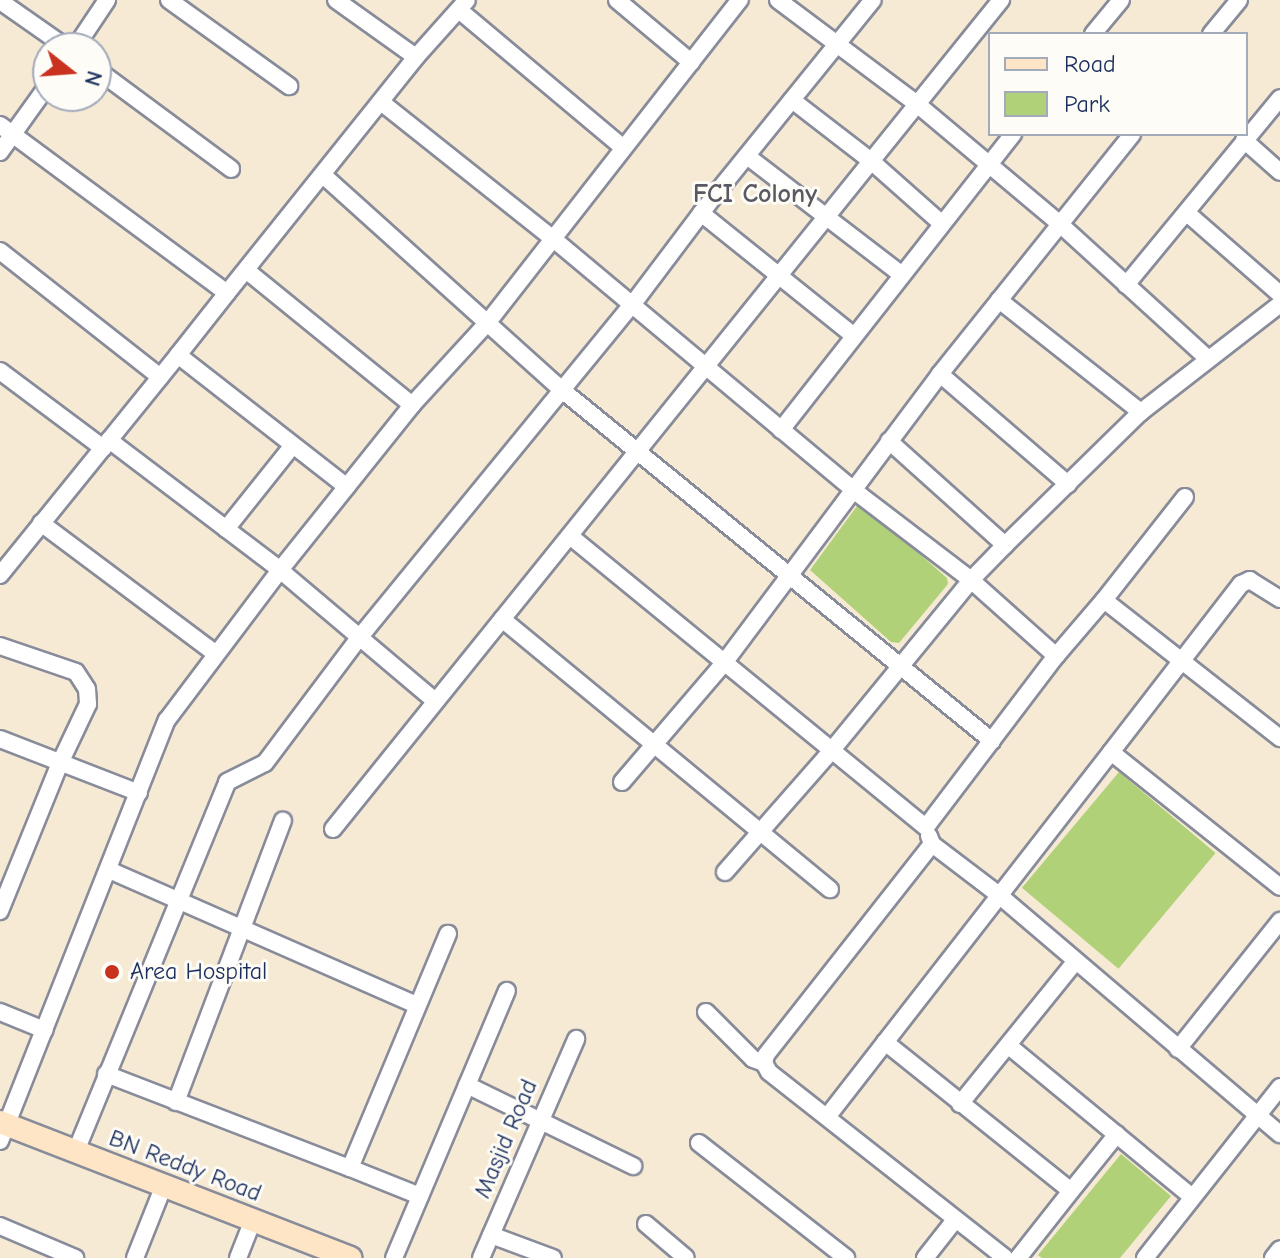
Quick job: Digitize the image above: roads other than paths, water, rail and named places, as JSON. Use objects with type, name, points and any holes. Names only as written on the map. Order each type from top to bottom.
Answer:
[{"type":"street","points":[[86,32],[107,0]]},
{"type":"street","points":[[169,0],[289,86]]},
{"type":"street","points":[[336,0],[416,57]]},
{"type":"street","points":[[617,0],[691,62]]},
{"type":"street","points":[[2,1129],[167,720],[280,570],[412,405],[488,322],[551,237],[740,0]]},
{"type":"street","points":[[778,0],[917,104],[1061,225],[1207,358]]},
{"type":"street","points":[[76,1151],[227,782],[265,763],[359,638],[632,305],[701,213],[873,0]]},
{"type":"street","points":[[333,829],[777,274],[1001,0]]},
{"type":"street","points":[[1095,32],[1121,0]]},
{"type":"street","points":[[1213,32],[1239,0]]},
{"type":"street","points":[[0,1],[44,32]]},
{"type":"street","points":[[0,575],[416,57],[463,5],[622,147]]},
{"type":"street","points":[[112,81],[231,169]]},
{"type":"street","points":[[1248,135],[1280,98]]},
{"type":"street","points":[[792,100],[870,160],[941,223]]},
{"type":"street","points":[[0,152],[6,130],[32,102]]},
{"type":"street","points":[[381,102],[551,237],[852,489],[971,580],[1056,656]]},
{"type":"street","points":[[6,130],[227,293]]},
{"type":"street","points":[[781,430],[1011,136]]},
{"type":"street","points":[[622,782],[724,663],[940,374],[1130,136]]},
{"type":"street","points":[[1126,285],[1247,136]]},
{"type":"street","points":[[1244,140],[1280,172]]},
{"type":"street","points":[[747,156],[901,274]]},
{"type":"street","points":[[323,175],[562,390],[992,741]]},
{"type":"street","points":[[701,213],[854,336]]},
{"type":"street","points":[[1187,213],[1280,294]]},
{"type":"street","points":[[0,251],[160,377]]},
{"type":"street","points":[[246,270],[412,405]]},
{"type":"street","points":[[999,300],[1141,412]]},
{"type":"street","points":[[725,872],[832,750],[971,580],[1005,545],[1141,412],[1280,304]]},
{"type":"street","points":[[178,355],[347,487]]},
{"type":"street","points":[[0,371],[226,529],[280,570],[435,701]]},
{"type":"street","points":[[940,374],[1068,484]]},
{"type":"street","points":[[889,441],[1005,545]]},
{"type":"street","points":[[226,529],[293,445]]},
{"type":"street","points":[[926,827],[1056,656],[1185,497]]},
{"type":"street","points":[[41,523],[215,653]]},
{"type":"street","points":[[570,536],[926,827],[932,844],[999,895],[1280,1134]]},
{"type":"street","points":[[827,1117],[1241,584],[1250,580],[1280,599]]},
{"type":"street","points":[[1104,600],[1280,738]]},
{"type":"street","points":[[502,619],[830,889]]},
{"type":"street","points":[[0,646],[76,672],[87,689],[88,704],[60,763],[0,911]]},
{"type":"street","points":[[0,739],[139,793]]},
{"type":"street","points":[[1111,752],[1280,887]]},
{"type":"street","points":[[176,1102],[283,821]]},
{"type":"street","points":[[764,1063],[766,1055],[932,844]]},
{"type":"street","points":[[109,870],[416,1005]]},
{"type":"street","points":[[1178,1049],[1280,921]]},
{"type":"street","points":[[350,1168],[448,934]]},
{"type":"street","points":[[960,1104],[1076,961]]},
{"type":"street","points":[[394,1258],[507,991]]},
{"type":"street","points":[[0,1012],[44,1030]]},
{"type":"street","points":[[706,1012],[753,1059],[764,1063],[769,1072],[1005,1258]]},
{"type":"street","name":"Masjid Road","points":[[481,1258],[576,1039]]},
{"type":"street","points":[[885,1042],[1071,1191]]},
{"type":"street","points":[[1009,1046],[1191,1196]]},
{"type":"street","points":[[106,1074],[420,1196]]},
{"type":"street","points":[[467,1085],[633,1166]]},
{"type":"street","points":[[1145,1258],[1280,1087]]},
{"type":"street","name":"BN Reddy Road","points":[[2,1129],[76,1151],[351,1258]]},
{"type":"street","points":[[1018,1258],[1117,1134]]},
{"type":"street","points":[[699,1143],[846,1258]]},
{"type":"street","points":[[135,1258],[164,1185]]},
{"type":"street","points":[[238,1258],[253,1220]]},
{"type":"street","points":[[925,1258],[955,1220]]},
{"type":"street","points":[[646,1224],[686,1258]]},
{"type":"street","points":[[0,1226],[75,1258]]},
{"type":"street","points":[[491,1235],[553,1258]]},
{"type":"street","points":[[1273,1258],[1280,1249]]},
{"type":"place","name":"Area Hospital","points":[[112,972]]},
{"type":"district","name":"FCI Colony","points":[[755,195]]}]
